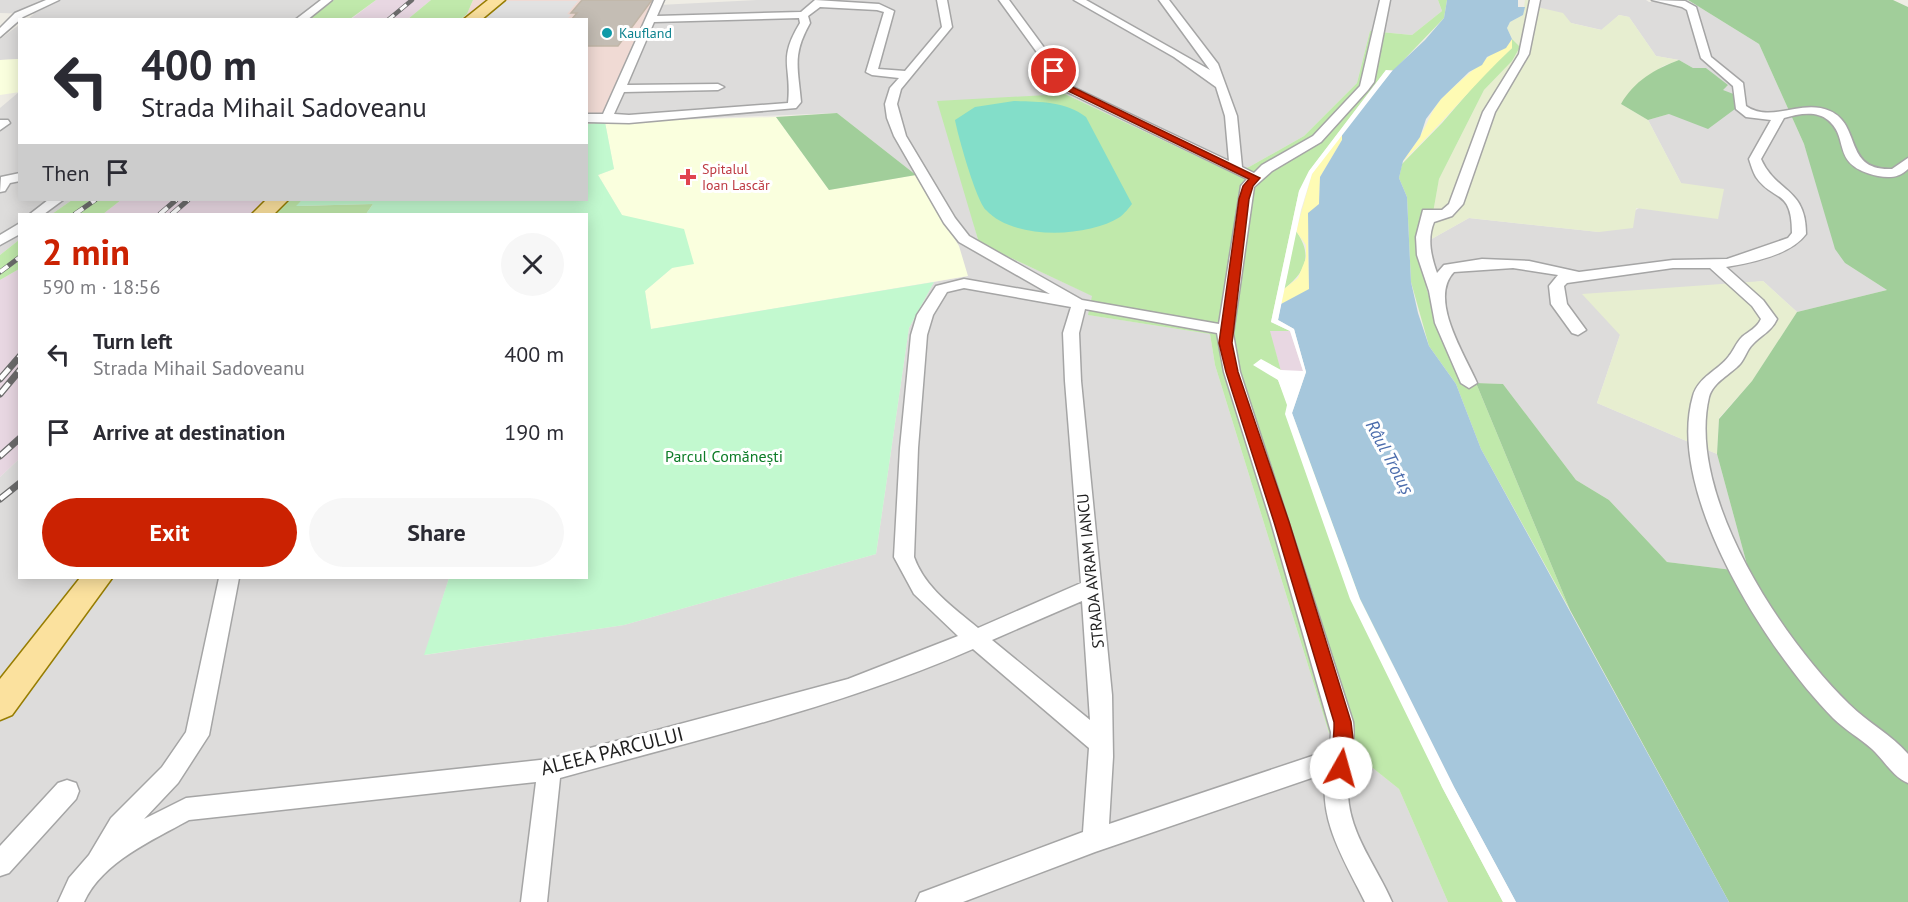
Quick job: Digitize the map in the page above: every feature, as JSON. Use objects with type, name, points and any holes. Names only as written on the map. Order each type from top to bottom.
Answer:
[{"type":"main road","points":[[478,10],[498,0]]},
{"type":"main road","points":[[263,213],[277,201]]},
{"type":"main road","points":[[0,705],[96,579]]},
{"type":"street","points":[[0,34],[20,15],[54,0]]},
{"type":"street","points":[[303,18],[327,0]]},
{"type":"street","points":[[607,117],[659,0]]},
{"type":"street","points":[[942,0],[947,17],[947,27],[941,37],[896,88],[891,104],[893,118],[906,148],[955,228],[974,246],[1055,288],[1079,304]]},
{"type":"street","points":[[1004,0],[1069,89],[1255,178]]},
{"type":"street","points":[[1079,0],[1186,61],[1221,85]]},
{"type":"street","points":[[1164,0],[1213,64],[1233,126],[1236,168]]},
{"type":"street","points":[[1379,902],[1337,807],[1336,788],[1344,739],[1342,722],[1232,372],[1226,343],[1226,330],[1244,199],[1248,186],[1267,168],[1317,138],[1364,88],[1368,82],[1385,0]]},
{"type":"street","points":[[1470,383],[1450,340],[1424,258],[1423,232],[1428,219],[1452,212],[1456,204],[1489,112],[1524,54],[1535,0]]},
{"type":"street","points":[[1657,0],[1685,4],[1692,9],[1707,58],[1739,85],[1740,107],[1747,114],[1769,119],[1778,118],[1799,109],[1827,114],[1839,122],[1854,160],[1868,168],[1888,174],[1897,172],[1908,162]]},
{"type":"street","points":[[651,19],[802,15],[819,2],[879,7],[889,11],[872,72],[907,75]]},
{"type":"street","points":[[588,118],[629,119],[792,106],[795,102],[795,75],[791,54],[794,42],[805,23],[802,15]]},
{"type":"street","points":[[620,89],[718,87]]},
{"type":"street","points":[[1578,330],[1556,295],[1556,286],[1562,279],[1672,264],[1715,264],[1749,258],[1793,241],[1799,234],[1799,220],[1795,206],[1786,194],[1762,176],[1756,167],[1759,152],[1778,118]]},
{"type":"street","points":[[0,188],[6,180],[18,177]]},
{"type":"street","points":[[37,213],[55,201]]},
{"type":"street","points":[[1428,213],[1443,215]]},
{"type":"street","points":[[0,226],[18,225]]},
{"type":"street","points":[[0,241],[18,227]]},
{"type":"street","points":[[1436,290],[1440,278],[1449,268],[1473,263],[1530,264],[1576,276]]},
{"type":"street","points":[[1715,264],[1723,274],[1762,306],[1769,319],[1764,331],[1745,342],[1738,356],[1702,394],[1695,444],[1704,479],[1726,543],[1741,577],[1788,649],[1841,711],[1888,748],[1908,772]]},
{"type":"street","points":[[1101,744],[975,638],[915,584],[904,557],[909,448],[922,325],[932,300],[941,289],[953,284],[987,285],[1226,330]]},
{"type":"street","name":"STRADA AVRAM IANCU","points":[[1079,304],[1071,333],[1079,452],[1101,695],[1101,744],[1095,840]]},
{"type":"street","points":[[96,867],[120,826],[170,775],[197,735],[229,579]]},
{"type":"street","name":"ALEEA PARCULUI","points":[[71,902],[75,887],[96,867],[137,836],[186,808],[549,770],[848,688],[914,665],[1093,587]]},
{"type":"street","points":[[929,902],[1095,840],[1342,757]]},
{"type":"street","points":[[534,902],[549,770]]},
{"type":"street","points":[[0,864],[67,791]]},
{"type":"shaded area","points":[[0,0],[334,0],[311,18],[29,18],[34,14],[0,13]]},
{"type":"shaded area","points":[[376,0],[431,0],[409,18],[353,18]]},
{"type":"shaded area","points":[[473,0],[662,0],[605,122],[588,124],[588,18],[463,18]]},
{"type":"shaded area","points":[[757,0],[1438,0],[1442,11],[1412,35],[1370,31],[1357,83],[1304,136],[1249,167],[1230,172],[1065,94],[974,225],[979,243],[1093,296],[1089,315],[1210,334],[1215,365],[1329,733],[1399,789],[1448,902],[0,902],[0,477],[18,460],[18,579],[449,579],[425,655],[624,625],[876,554],[909,328],[934,282],[967,276],[916,175],[837,113],[605,122],[659,5]]},
{"type":"shaded area","points":[[1525,0],[1538,0],[1537,7],[1563,13],[1571,23],[1601,30],[1619,15],[1629,17],[1656,56],[1679,60],[1663,66],[1621,104],[1648,120],[1681,183],[1724,189],[1718,219],[1636,208],[1633,228],[1599,232],[1469,218],[1428,241],[1439,179],[1484,90],[1512,61],[1520,48],[1512,39],[1507,28],[1510,22],[1523,15]]},
{"type":"shaded area","points":[[1538,0],[1646,0],[1649,2],[1688,0],[1759,44],[1804,144],[1845,263],[1887,290],[1797,312],[1763,281],[1723,286],[1620,335],[1597,403],[1717,454],[1749,572],[1667,562],[1609,500],[1576,480],[1503,384],[1476,383],[1442,338],[1426,287],[1428,241],[1469,218],[1599,232],[1681,183],[1648,120],[1669,114],[1727,86],[1706,68],[1693,68],[1679,60],[1656,56],[1629,17],[1619,15],[1602,30],[1571,23],[1537,7]]},
{"type":"shaded area","points":[[507,1],[578,1],[567,14],[571,15],[568,18],[486,18],[496,7]]},
{"type":"shaded area","points":[[18,26],[18,59],[0,60],[0,39]]},
{"type":"shaded area","points":[[18,59],[18,92],[0,95],[0,60]]},
{"type":"shaded area","points":[[18,93],[18,201],[71,201],[53,213],[18,213],[18,241],[0,255],[0,108]]},
{"type":"shaded area","points":[[776,117],[829,190],[916,175],[959,246],[968,276],[651,329],[645,291],[672,268],[622,215],[598,175],[614,169],[605,122]]},
{"type":"shaded area","points":[[120,201],[280,201],[268,213],[104,213]]},
{"type":"shaded area","points":[[18,270],[18,460],[0,477],[0,280]]},
{"type":"shaded area","points":[[1763,281],[1797,312],[1752,381],[1719,418],[1717,454],[1597,403],[1620,335],[1582,294]]},
{"type":"shaded area","points":[[1269,331],[1290,331],[1303,371],[1281,371]]},
{"type":"green space","points":[[334,0],[376,0],[351,18],[311,18]]},
{"type":"green space","points":[[431,0],[473,0],[467,14],[462,18],[409,18]]},
{"type":"green space","points":[[1438,0],[1447,0],[1444,18],[1394,70],[1386,70],[1309,171],[1299,191],[1271,322],[1290,331],[1270,331],[1281,371],[1261,360],[1278,380],[1442,787],[1503,902],[1448,902],[1399,789],[1329,733],[1215,365],[1210,334],[1088,315],[1092,296],[979,243],[937,101],[1065,94],[1230,172],[1249,167],[1304,136],[1357,83],[1370,31],[1412,35],[1442,11]]},
{"type":"green space","points":[[1688,0],[1893,0],[1908,7],[1908,902],[1729,902],[1570,610],[1476,383],[1503,384],[1576,480],[1609,500],[1667,562],[1749,572],[1717,454],[1719,419],[1752,381],[1797,312],[1887,290],[1845,263],[1835,249],[1804,144],[1759,44]]},
{"type":"green space","points":[[1512,39],[1520,47],[1512,61],[1484,90],[1439,179],[1428,241],[1426,287],[1442,338],[1476,383],[1570,610],[1481,449],[1456,384],[1429,346],[1411,282],[1407,197],[1399,178],[1402,164],[1442,123],[1486,72],[1512,48]]},
{"type":"green space","points":[[1679,60],[1693,68],[1706,68],[1728,85],[1723,90],[1736,95],[1735,109],[1708,129],[1669,114],[1648,120],[1621,104],[1639,82],[1662,67]]},
{"type":"green space","points":[[1014,101],[1061,105],[1086,117],[1132,204],[1120,217],[1089,229],[1051,233],[1014,227],[998,220],[986,210],[963,153],[955,120],[975,107]]},
{"type":"green space","points":[[837,113],[916,175],[829,190],[776,117]]},
{"type":"green space","name":"Parcul Comănești","points":[[605,122],[614,169],[598,175],[622,215],[684,229],[694,264],[672,268],[645,291],[651,329],[934,282],[909,328],[876,554],[624,625],[424,655],[449,579],[588,579],[588,213],[367,213],[373,204],[296,206],[301,201],[588,201],[588,124]]},
{"type":"green space","points":[[71,201],[120,201],[104,213],[53,213]]},
{"type":"green space","points":[[280,201],[301,201],[297,206],[373,204],[367,213],[268,213]]},
{"type":"green space","points":[[1296,231],[1304,248],[1305,263],[1298,276],[1284,289]]},
{"type":"green space","points":[[18,241],[18,270],[0,280],[0,255]]},
{"type":"sand","points":[[1512,39],[1512,48],[1403,161],[1442,98],[1490,55],[1505,47]]},
{"type":"sand","points":[[1342,131],[1342,140],[1320,177],[1319,204],[1308,236],[1309,290],[1281,304],[1284,289],[1298,278],[1306,258],[1306,245],[1296,231],[1312,174]]},
{"type":"water","name":"Râul Trotuș","points":[[1447,0],[1518,0],[1518,7],[1525,7],[1523,15],[1510,22],[1507,28],[1512,39],[1506,48],[1487,57],[1482,65],[1469,72],[1441,99],[1426,119],[1420,137],[1403,161],[1399,178],[1407,197],[1411,282],[1418,313],[1429,346],[1456,384],[1481,449],[1729,902],[1516,902],[1454,787],[1360,599],[1292,413],[1306,372],[1294,329],[1278,320],[1281,304],[1309,289],[1308,213],[1319,204],[1320,177],[1342,140],[1342,131],[1392,71],[1425,40],[1444,18]]},
{"type":"pier","points":[[1386,70],[1392,71],[1312,174],[1301,210],[1278,320],[1294,329],[1306,372],[1292,413],[1360,599],[1454,787],[1516,902],[1503,902],[1442,787],[1350,599],[1285,414],[1287,405],[1278,380],[1253,365],[1261,359],[1281,370],[1303,371],[1290,331],[1271,322],[1299,191],[1309,171]]},
{"type":"building","name":"Kaufland","points":[[582,0],[652,0],[618,46],[588,46],[588,18],[573,18],[577,13],[571,13]]},
{"type":"railway","points":[[390,18],[412,0]]},
{"type":"railway","points":[[76,213],[94,201]]},
{"type":"railway","points":[[161,213],[175,201]]},
{"type":"railway","points":[[173,213],[187,201]]},
{"type":"railway","points":[[0,272],[18,258]]},
{"type":"railway","points":[[0,379],[18,358]]},
{"type":"railway","points":[[0,394],[18,372]]},
{"type":"railway","points":[[0,456],[18,440]]},
{"type":"railway","points":[[0,499],[18,485]]},
{"type":"place","name":"Kaufland","points":[[607,33]]},
{"type":"place","name":"Spitalul Ioan Lascăr","points":[[688,177]]},
{"type":"route","points":[[1054,71],[1069,89],[1255,178],[1248,186],[1244,199],[1225,334],[1226,343],[1232,372],[1342,722],[1344,739],[1341,768]]}]
